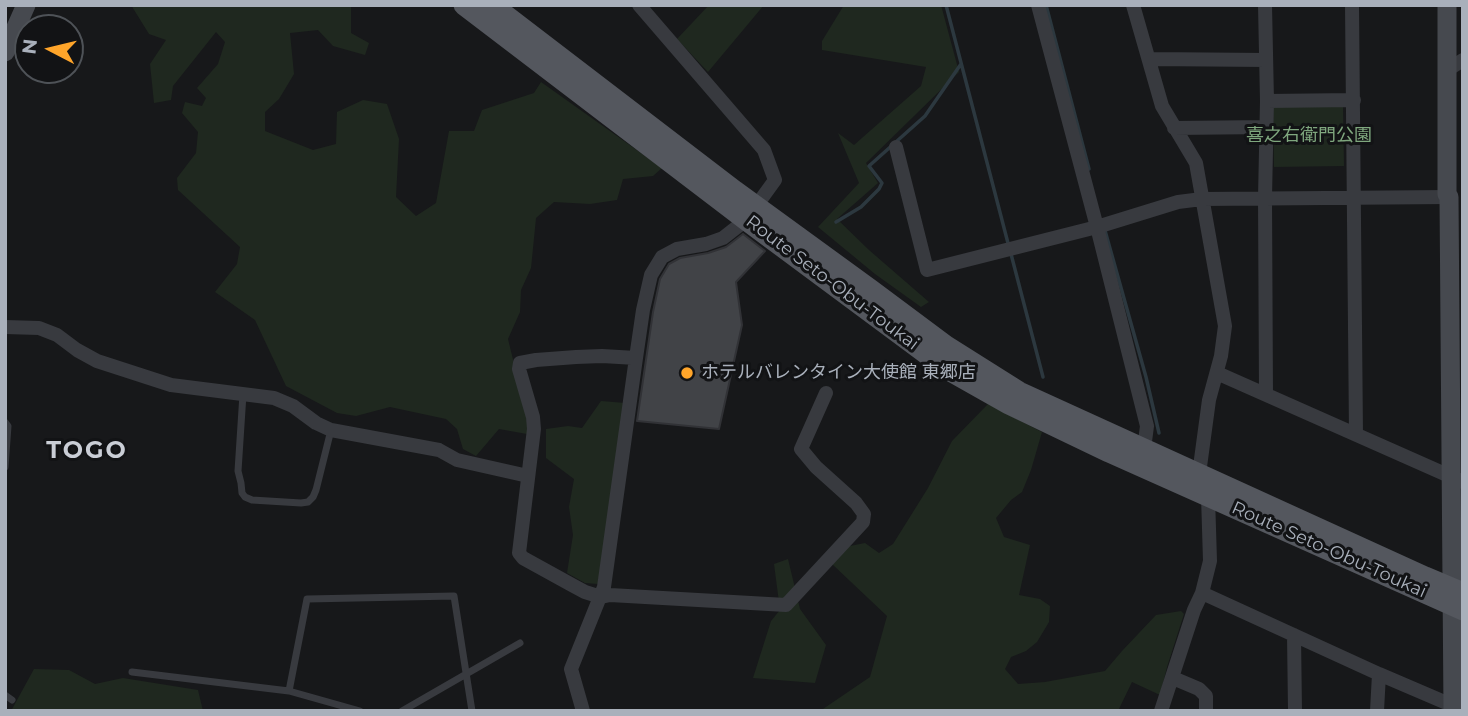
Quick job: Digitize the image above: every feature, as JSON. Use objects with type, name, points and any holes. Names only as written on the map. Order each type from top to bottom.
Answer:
[{"type":"main road","name":"Route Seto-Obu-Toukai","points":[[464,5],[752,214],[871,290],[946,346],[1018,392],[1199,474],[1457,599]]},
{"type":"main road","name":"Route Seto-Obu-Toukai","points":[[492,5],[947,369],[1009,404],[1109,452],[1457,599]]},
{"type":"street","points":[[5,52],[26,5]]},
{"type":"street","points":[[583,711],[571,669],[604,587],[643,310],[651,275],[662,257],[677,249],[723,238],[752,214],[775,180],[764,150],[639,5]]},
{"type":"street","points":[[1038,5],[1147,426],[1144,449]]},
{"type":"street","points":[[1132,5],[1162,106],[1195,163],[1225,326],[1222,356],[1209,400],[1199,474]]},
{"type":"street","points":[[1265,5],[1266,394]]},
{"type":"street","points":[[1352,5],[1356,434]]},
{"type":"street","points":[[1202,593],[1456,709],[1456,479],[1447,194],[1455,65],[1447,5]]},
{"type":"street","points":[[1149,59],[1266,60]]},
{"type":"street","points":[[1267,101],[1354,100]]},
{"type":"street","points":[[1174,128],[1266,127]]},
{"type":"street","points":[[896,147],[927,270],[1097,227],[1178,202],[1202,199],[1449,197]]},
{"type":"street","points":[[5,327],[39,328],[57,335],[97,361],[171,385],[274,398],[293,406],[331,430],[439,450],[457,460],[528,476]]},
{"type":"street","points":[[636,358],[602,356],[536,360],[520,363],[519,369],[534,417],[519,553],[523,558],[585,592],[601,597],[610,595],[786,605],[863,522],[864,514],[856,503],[816,467],[801,449],[826,393]]},
{"type":"street","points":[[1217,373],[1456,479]]},
{"type":"street","points":[[1161,711],[1202,593],[1210,561],[1208,496]]},
{"type":"street","points":[[1294,635],[1295,711]]},
{"type":"street","points":[[1377,711],[1379,674]]},
{"type":"street","points":[[1173,678],[1206,696],[1206,711]]},
{"type":"lane","points":[[243,394],[237,471],[242,493],[252,500],[308,502],[316,489],[331,430]]},
{"type":"lane","points":[[5,422],[8,426],[5,467]]},
{"type":"lane","points":[[289,691],[307,599],[454,596],[472,711]]},
{"type":"lane","points":[[402,711],[520,643]]},
{"type":"lane","points":[[131,671],[289,691],[360,711]]},
{"type":"green space","points":[[131,5],[351,5],[351,33],[369,43],[365,55],[333,46],[318,30],[290,33],[294,74],[279,99],[265,112],[265,131],[313,150],[336,144],[337,112],[363,100],[387,104],[399,139],[396,197],[416,216],[436,203],[449,131],[474,131],[482,110],[534,93],[541,82],[662,168],[653,176],[623,179],[617,200],[590,204],[554,202],[536,218],[531,268],[521,290],[520,312],[508,339],[527,417],[527,434],[499,429],[476,456],[463,449],[457,429],[446,419],[390,407],[356,416],[337,413],[286,386],[255,320],[215,292],[237,264],[240,247],[178,190],[177,178],[196,153],[198,132],[182,113],[185,102],[202,106],[206,98],[197,88],[218,64],[225,42],[216,32],[173,86],[171,100],[154,103],[150,64],[166,40],[149,34]]},
{"type":"green space","points":[[709,5],[764,5],[708,72],[677,39]]},
{"type":"green space","points":[[844,5],[941,5],[959,72],[866,163],[878,183],[837,219],[929,302],[921,307],[875,274],[818,227],[859,183],[838,133],[854,145],[921,86],[926,67],[822,50],[822,41]]},
{"type":"green space","name":"喜之右衛門公園","points":[[1273,106],[1343,106],[1344,166],[1274,167]]},
{"type":"green space","points":[[601,401],[625,403],[598,584],[585,583],[567,573],[573,535],[569,507],[574,479],[546,458],[546,429],[568,426],[582,428]]},
{"type":"green space","points":[[988,404],[1042,432],[1022,492],[1011,500],[996,518],[1004,537],[1030,545],[1019,595],[1040,599],[1050,606],[1049,622],[1037,642],[1026,651],[1011,657],[1005,669],[1018,684],[1105,671],[1156,615],[1181,611],[1184,614],[1160,695],[1132,682],[1118,711],[820,711],[870,677],[887,616],[832,564],[845,547],[865,543],[879,553],[893,544],[928,488],[952,441]]},
{"type":"green space","points":[[788,559],[800,609],[826,645],[815,683],[753,678],[771,621],[780,610],[774,564]]},
{"type":"green space","points":[[34,669],[69,670],[95,684],[123,678],[198,690],[203,711],[11,711]]},
{"type":"building","name":"ホテルバレンタイン大使館 東郷店","points":[[743,234],[765,251],[736,282],[742,325],[719,429],[637,421],[660,279],[669,264],[680,258],[726,247]]},
{"type":"waterway","points":[[946,5],[1009,247]]},
{"type":"waterway","points":[[1046,5],[1089,169]]},
{"type":"waterway","points":[[836,222],[861,207],[879,189],[882,183],[869,166],[925,116],[961,64]]},
{"type":"waterway","points":[[1104,227],[1159,433]]},
{"type":"waterway","points":[[1011,254],[1043,377]]},
{"type":"place","name":"ホテルバレンタイン大使館 東郷店","points":[[687,373]]},
{"type":"district","name":"TOGO","points":[[87,451]]}]
